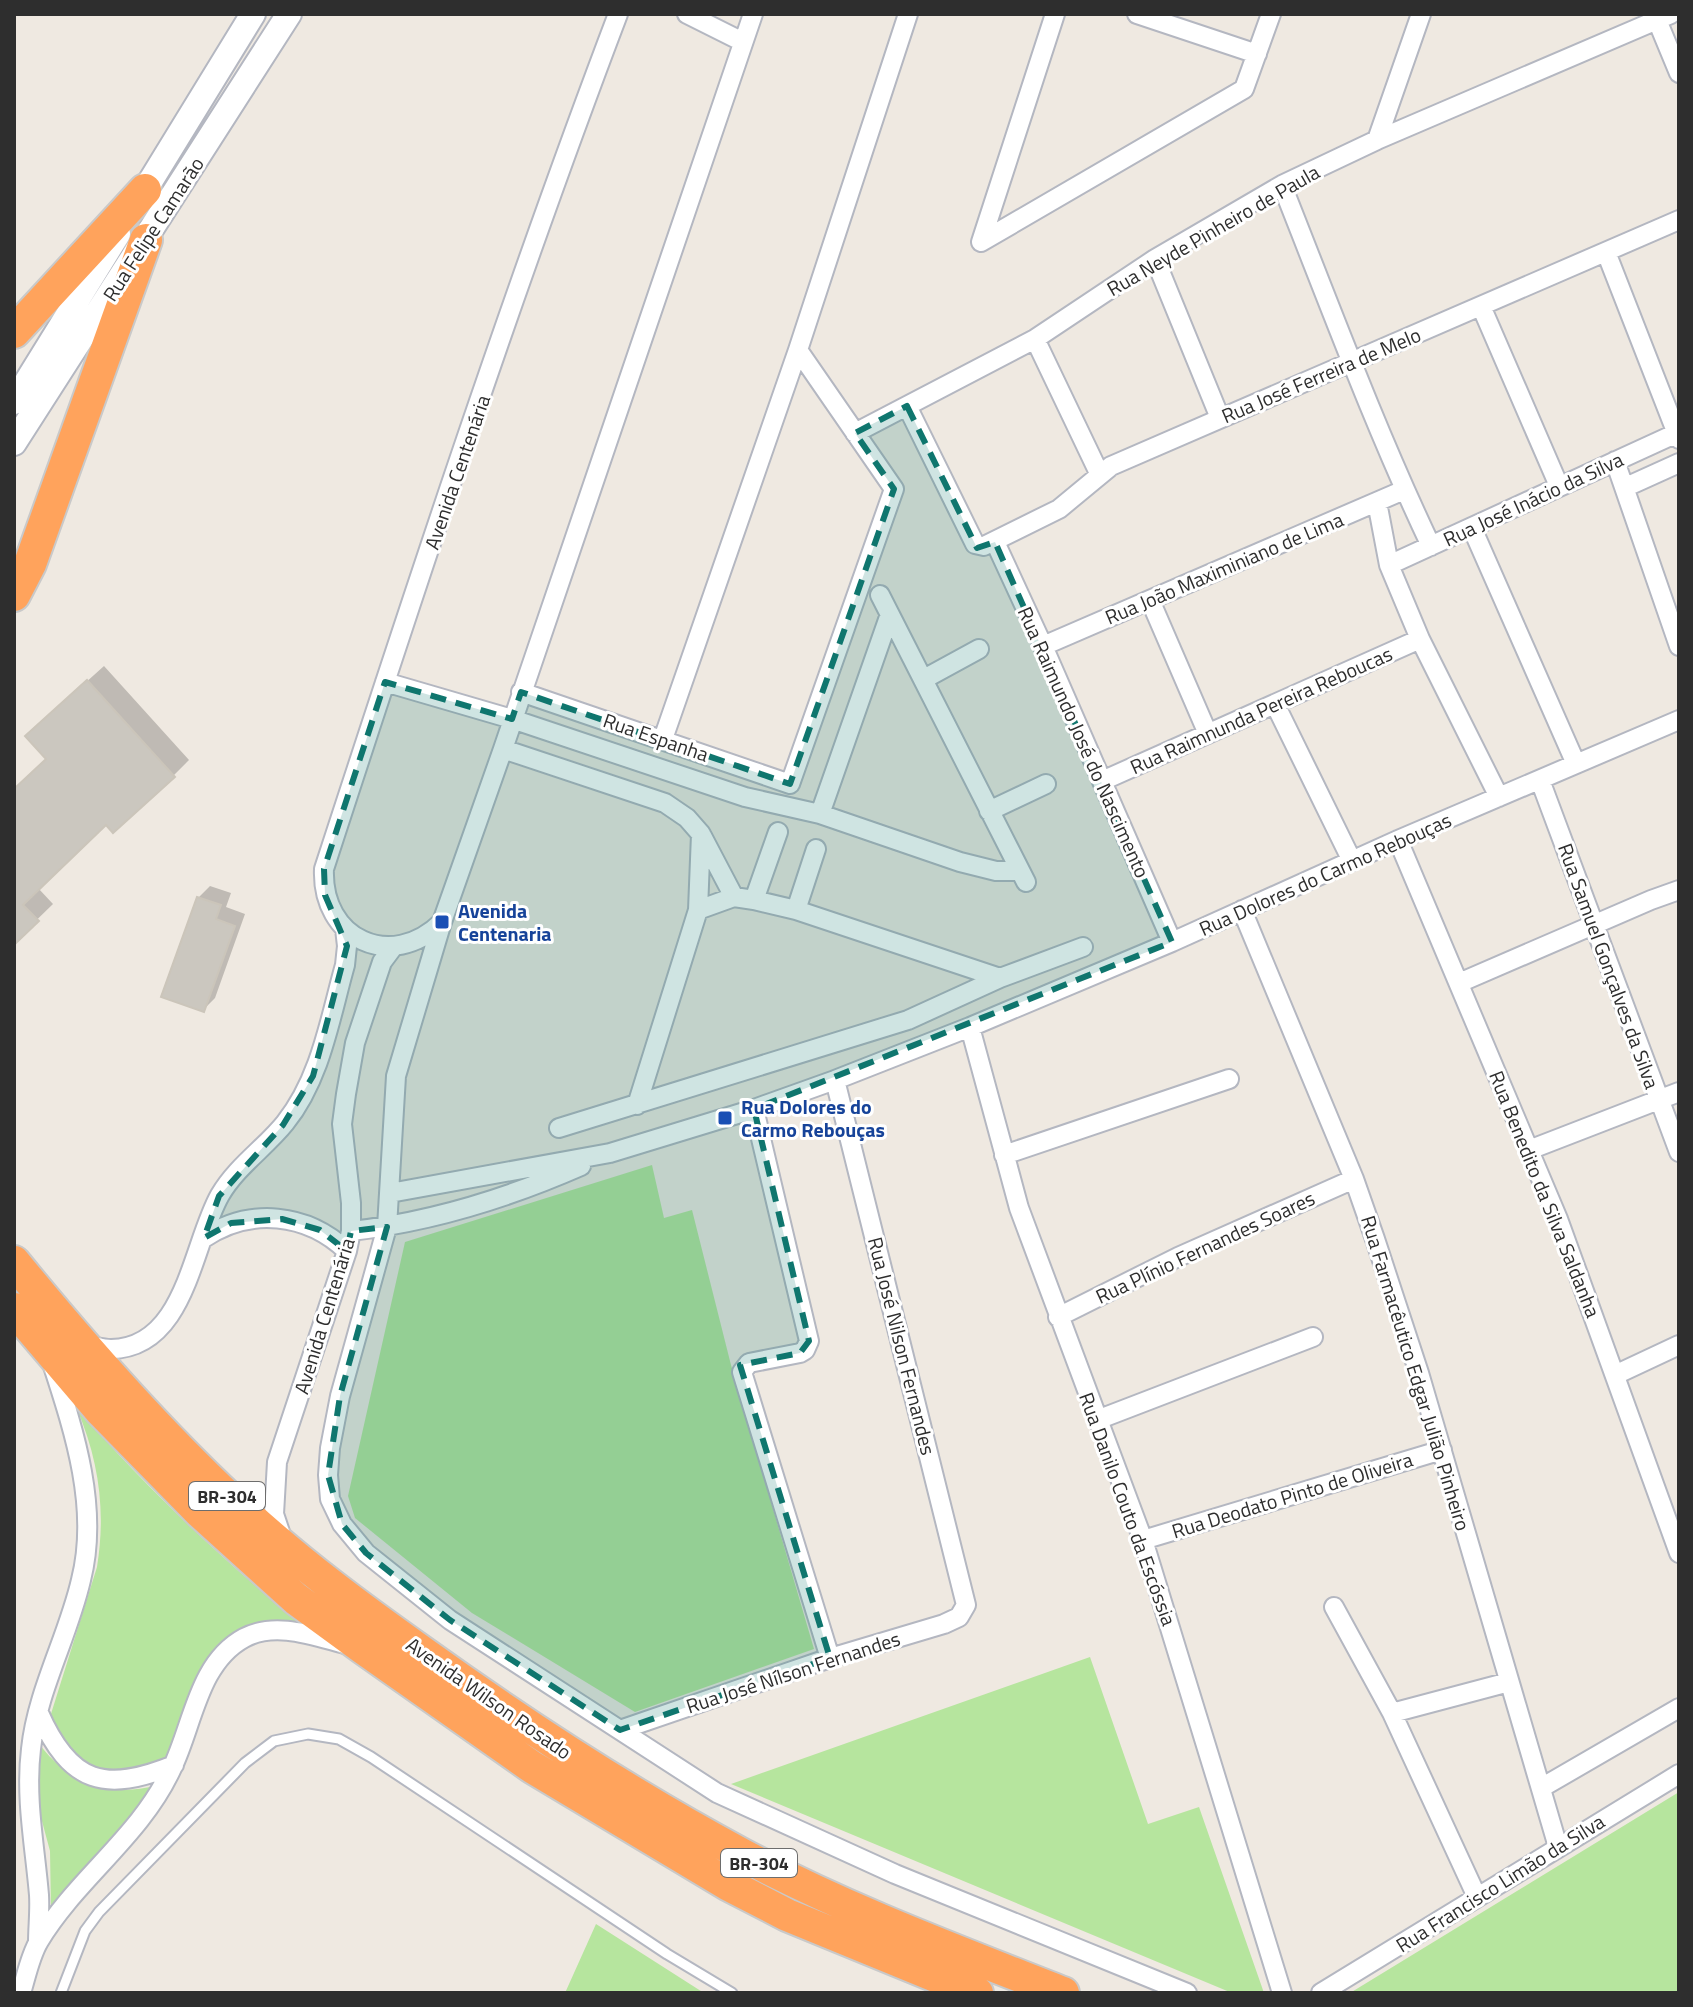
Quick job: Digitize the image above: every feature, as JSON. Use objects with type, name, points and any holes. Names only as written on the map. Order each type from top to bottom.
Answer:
[{"type":"highway","points":[[14,332],[145,190]]},
{"type":"highway","points":[[14,595],[30,564],[146,240]]},
{"type":"highway","name":"Avenida Wilson Rosado","points":[[14,1262],[82,1344],[244,1512],[324,1580],[451,1673],[611,1781],[742,1855],[905,1931],[1063,1993]]},
{"type":"highway","name":"Avenida Wilson Rosado","points":[[14,1309],[101,1411],[201,1513],[296,1599],[363,1648],[532,1767],[729,1885],[787,1915],[977,1993]]},
{"type":"main road","name":"Rua Felipe Camarão","points":[[14,402],[253,14]]},
{"type":"main road","name":"Rua Felipe Camarão","points":[[14,443],[289,14]]},
{"type":"street","name":"Avenida Centenária","points":[[345,929],[329,908],[324,869],[575,127],[618,14]]},
{"type":"street","points":[[687,14],[743,42]]},
{"type":"street","points":[[753,14],[442,922],[396,1076],[387,1227],[340,1396],[330,1448],[330,1499],[342,1524],[366,1553],[450,1620],[717,1793],[895,1874],[1187,1993]]},
{"type":"street","points":[[663,739],[798,350],[908,14]]},
{"type":"street","points":[[1055,14],[981,242],[1244,89],[1271,14]]},
{"type":"street","points":[[1137,14],[1257,54]]},
{"type":"street","points":[[1377,140],[1421,14]]},
{"type":"street","points":[[1664,17],[1679,73]]},
{"type":"street","name":"Rua Neyde Pinheiro de Paula","points":[[855,433],[1035,339],[1155,259],[1282,185],[1377,140],[1664,17]]},
{"type":"street","points":[[1282,185],[1404,490],[1431,546]]},
{"type":"street","name":"Rua José Ferreira de Melo","points":[[907,406],[975,544],[984,546],[1059,509],[1111,466],[1679,220]]},
{"type":"street","points":[[1606,252],[1678,436]]},
{"type":"street","points":[[1155,259],[1220,418]]},
{"type":"street","points":[[1481,306],[1559,486]]},
{"type":"street","points":[[1035,339],[1099,473]]},
{"type":"street","points":[[798,350],[855,433]]},
{"type":"street","name":"Rua Espanha","points":[[521,692],[790,784],[894,489],[855,433]]},
{"type":"street","name":"Rua José Inácio da Silva","points":[[1389,565],[1615,461],[1678,436]]},
{"type":"street","points":[[1615,461],[1679,646]]},
{"type":"street","name":"Rua José Inácio da Silva","points":[[1626,487],[1679,463]]},
{"type":"street","name":"Rua João Maximiniano de Lima","points":[[1043,646],[1404,490]]},
{"type":"street","points":[[1377,502],[1389,565],[1420,639],[1499,797]]},
{"type":"street","points":[[1472,528],[1576,764]]},
{"type":"street","name":"Rua Raimundo José do Nascimento","points":[[995,542],[1172,942]]},
{"type":"street","points":[[385,682],[512,719],[745,797],[820,814],[960,862],[1022,877],[880,595]]},
{"type":"street","points":[[1150,600],[1208,734]]},
{"type":"street","points":[[820,814],[889,617]]},
{"type":"street","name":"Rua Raimnunda Pereira Reboucas","points":[[1102,781],[1420,639]]},
{"type":"street","points":[[924,679],[979,649]]},
{"type":"street","points":[[1275,704],[1352,861]]},
{"type":"street","name":"Rua Dolores do Carmo Rebouças","points":[[351,1231],[436,1217],[543,1182],[610,1153],[754,1109],[835,1080],[1172,942],[1398,840],[1679,720]]},
{"type":"street","points":[[503,749],[665,803],[687,818],[701,834],[734,897]]},
{"type":"street","points":[[628,791],[639,760]]},
{"type":"street","name":"Rua Samuel Gonçalves da Silva","points":[[1540,780],[1679,1152]]},
{"type":"street","points":[[989,811],[1046,784]]},
{"type":"street","points":[[754,900],[778,832]]},
{"type":"street","points":[[637,1105],[698,910],[701,834]]},
{"type":"street","name":"Rua Benedito da Silva Saldanha","points":[[1398,840],[1558,1219],[1677,1544]]},
{"type":"street","points":[[796,910],[816,849]]},
{"type":"street","points":[[1459,983],[1679,890]]},
{"type":"street","points":[[698,910],[734,897],[754,900],[796,910],[1000,978]]},
{"type":"street","name":"Rua Farmacêutico Edgar Julião Pinheiro","points":[[1242,910],[1354,1179],[1414,1358],[1558,1847]]},
{"type":"street","points":[[345,929],[367,943],[394,946],[420,939],[442,922]]},
{"type":"street","points":[[82,1344],[111,1349],[132,1344],[153,1334],[179,1300],[219,1196],[233,1176],[283,1125],[300,1102],[313,1076],[345,965],[345,929]]},
{"type":"street","name":"Avenida Centenária","points":[[285,1547],[274,1514],[277,1462],[347,1251],[351,1203],[342,1124],[355,1043],[382,962],[394,946]]},
{"type":"street","points":[[559,1128],[908,1020],[1000,978],[1083,947]]},
{"type":"street","name":"Rua Danilo Couto da Escóssia","points":[[970,1027],[1019,1208],[1143,1540],[1282,1993]]},
{"type":"street","points":[[326,1032],[355,1043]]},
{"type":"street","points":[[1004,1155],[1229,1079]]},
{"type":"street","name":"Rua José Nilson Fernandes","points":[[835,1080],[964,1595],[964,1611]]},
{"type":"street","points":[[1529,1150],[1679,1092]]},
{"type":"street","points":[[754,1109],[809,1346],[800,1353],[749,1363],[743,1370],[830,1658]]},
{"type":"street","name":"Rua Dolores do Carmo Rebouças","points":[[390,1193],[610,1153]]},
{"type":"street","name":"Rua Plínio Fernandes Soares","points":[[1058,1317],[1178,1257],[1354,1179]]},
{"type":"street","points":[[204,1238],[231,1223],[257,1217],[282,1219],[320,1230],[347,1251]]},
{"type":"street","points":[[1097,1420],[1313,1337]]},
{"type":"street","points":[[1615,1375],[1679,1345]]},
{"type":"street","points":[[38,1943],[39,1898],[29,1774],[31,1747],[81,1582],[87,1550],[85,1491],[70,1419],[47,1348]]},
{"type":"street","name":"Rua Deodato Pinto de Oliveira","points":[[1143,1540],[1442,1450]]},
{"type":"street","points":[[1334,1607],[1392,1713],[1477,1897]]},
{"type":"street","name":"Rua José Nílson Fernandes","points":[[620,1730],[830,1658],[944,1624],[964,1611]]},
{"type":"street","points":[[21,1993],[38,1943],[77,1889],[143,1818],[160,1794],[203,1687],[214,1666],[229,1648],[246,1637],[265,1631],[291,1631],[363,1648]]},
{"type":"street","points":[[1392,1713],[1509,1682]]},
{"type":"street","points":[[1541,1788],[1679,1708]]},
{"type":"street","points":[[39,1713],[62,1756],[87,1774],[118,1782],[174,1765]]},
{"type":"street","name":"Rua Francisco Limão da Silva","points":[[1321,1993],[1679,1774]]},
{"type":"lane","points":[[61,1993],[85,1931],[99,1912],[245,1763],[274,1741],[308,1734],[339,1739],[371,1757],[667,1954],[732,1993]]},
{"type":"highlighted area","points":[[907,406],[977,548],[995,542],[1172,942],[754,1109],[809,1341],[800,1353],[740,1365],[830,1658],[620,1730],[450,1620],[366,1553],[342,1524],[328,1475],[340,1396],[387,1227],[351,1231],[347,1251],[320,1230],[282,1219],[231,1223],[204,1238],[219,1196],[283,1125],[313,1076],[347,946],[325,895],[324,869],[385,682],[512,719],[521,692],[790,784],[894,489],[855,433]]},
{"type":"green space","points":[[652,1165],[664,1218],[692,1210],[731,1365],[814,1649],[635,1712],[472,1613],[355,1518],[348,1496],[405,1242]]},
{"type":"green space","points":[[77,1409],[185,1522],[302,1625],[270,1622],[245,1628],[225,1640],[196,1680],[167,1757],[139,1769],[110,1771],[83,1761],[61,1740],[50,1717],[97,1567],[100,1546],[99,1486],[91,1448]]},
{"type":"green space","points":[[1090,1657],[1148,1824],[1199,1807],[1264,1993],[1232,1993],[731,1784]]},
{"type":"green space","points":[[40,1745],[64,1769],[91,1784],[121,1790],[155,1786],[144,1803],[51,1911],[50,1851],[39,1810],[36,1777]]},
{"type":"green space","points":[[1679,1792],[1679,1993],[1350,1993]]},
{"type":"green space","points":[[596,1924],[704,1993],[565,1993]]},
{"type":"building","points":[[87,680],[175,777],[113,833],[106,825],[23,905],[39,921],[14,945],[14,789],[46,759],[25,736]]},
{"type":"building","points":[[197,897],[221,905],[216,919],[235,926],[204,1012],[161,997]]},
{"type":"place","name":"Avenida Centenaria","points":[[442,922]]},
{"type":"place","name":"Rua Dolores do Carmo Rebouças","points":[[725,1118]]}]
